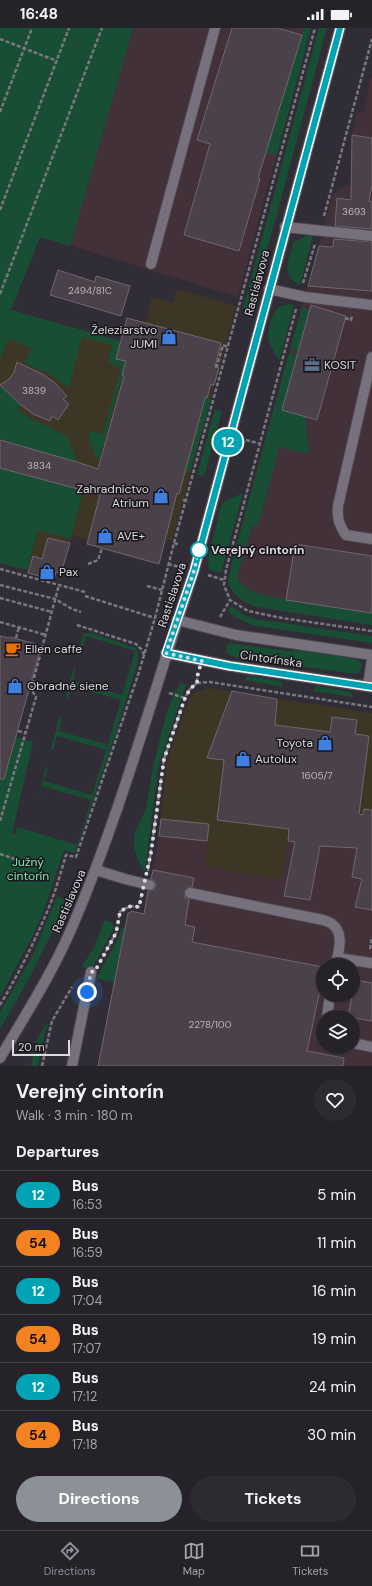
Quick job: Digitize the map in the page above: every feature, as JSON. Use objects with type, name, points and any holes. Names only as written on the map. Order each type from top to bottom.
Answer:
[{"type":"street","points":[[151,264],[215,28]]},
{"type":"street","name":"Rastislavova","points":[[0,1058],[48,976],[72,927],[96,870],[148,714],[166,653],[194,571],[285,227],[340,28]]},
{"type":"street","points":[[285,227],[319,232],[372,236]]},
{"type":"street","points":[[269,289],[300,296],[372,305]]},
{"type":"street","points":[[372,357],[338,506],[337,518],[346,535],[372,539]]},
{"type":"street","name":"Cintorínska","points":[[177,620],[236,635],[372,655]]},
{"type":"street","name":"Cintorínska","points":[[166,653],[202,661],[370,686]]},
{"type":"street","points":[[370,686],[372,659]]},
{"type":"street","points":[[96,870],[147,884]]},
{"type":"street","points":[[190,893],[323,920],[333,924],[338,932],[340,942],[337,958]]},
{"type":"street","points":[[360,963],[372,963]]},
{"type":"street","points":[[72,1066],[91,972]]},
{"type":"street","points":[[360,1044],[372,1047]]},
{"type":"path","points":[[0,112],[32,28]]},
{"type":"path","points":[[0,210],[69,28]]},
{"type":"path","points":[[0,294],[102,28]]},
{"type":"path","points":[[0,1005],[35,940],[50,905],[66,855],[76,857],[144,656],[315,28]]},
{"type":"path","points":[[0,39],[57,61]]},
{"type":"path","points":[[372,39],[319,232],[309,262],[226,570],[224,585],[230,600],[248,611],[282,618],[372,631]]},
{"type":"path","points":[[223,368],[216,366],[223,346],[228,347]]},
{"type":"path","points":[[246,440],[261,444]]},
{"type":"path","points":[[174,543],[178,544]]},
{"type":"path","points":[[88,564],[98,560],[102,548]]},
{"type":"path","points":[[0,569],[85,592]]},
{"type":"path","points":[[0,584],[55,599],[80,612]]},
{"type":"path","points":[[0,821],[36,697],[31,689],[59,585]]},
{"type":"path","points":[[147,586],[162,590]]},
{"type":"path","points":[[85,596],[155,618]]},
{"type":"path","points":[[0,598],[52,612]]},
{"type":"path","points":[[215,630],[230,600]]},
{"type":"path","points":[[0,622],[46,635]]},
{"type":"path","points":[[77,625],[136,644],[142,650],[144,656]]},
{"type":"path","points":[[16,638],[19,627]]},
{"type":"path","points":[[197,683],[198,673],[202,661]]},
{"type":"path","points":[[42,1066],[52,1021],[80,974],[95,971],[116,933],[120,912],[131,906],[139,907],[147,884],[164,759],[185,698],[190,689],[197,683],[210,682],[372,707]]},
{"type":"path","points":[[18,732],[26,734]]},
{"type":"path","points":[[0,854],[27,863]]},
{"type":"shaded area","points":[[120,28],[311,28],[238,297],[40,236]]},
{"type":"shaded area","points":[[370,78],[372,78],[372,625],[257,607],[243,602],[230,587],[228,581],[254,480],[333,194],[345,186],[351,186],[352,135],[357,111],[364,112]]},
{"type":"shaded area","points":[[177,289],[236,306],[172,541],[166,539],[159,564],[87,544],[88,540],[72,535],[82,491],[0,468],[0,340],[11,310],[121,341],[122,336],[135,335],[138,321],[146,323],[152,297],[173,303]]},
{"type":"shaded area","points":[[38,530],[71,539],[62,574],[56,572],[54,580],[28,573],[27,570]]},
{"type":"shaded area","points":[[208,688],[372,713],[372,839],[288,841],[281,880],[204,866],[208,841],[159,836],[167,760],[191,694]]},
{"type":"shaded area","points":[[159,836],[208,841],[204,866],[281,880],[288,841],[372,839],[372,1066],[98,1066],[128,913],[131,913],[131,911],[144,914]]},
{"type":"green space","points":[[0,28],[133,28],[70,246],[40,237],[11,310],[121,341],[116,359],[126,361],[99,461],[90,443],[89,431],[103,434],[121,367],[108,363],[112,345],[82,337],[69,388],[44,370],[43,372],[25,363],[31,348],[8,339],[0,360]]},
{"type":"green space","points":[[304,28],[311,28],[277,155],[266,153]]},
{"type":"green space","points":[[319,28],[327,28],[251,310],[243,308]]},
{"type":"green space","points":[[314,232],[300,285],[290,276],[287,266],[288,261],[294,242]]},
{"type":"green space","points":[[290,304],[294,305],[279,361],[268,338],[269,329],[278,308]]},
{"type":"green space","points":[[302,307],[309,310],[298,351],[290,349]]},
{"type":"green space","points":[[289,353],[297,355],[282,410],[305,417],[309,452],[304,453],[279,447],[258,526],[252,525],[238,574],[238,580],[245,587],[256,593],[286,600],[372,613],[372,625],[257,607],[240,598],[233,592],[228,583],[231,566]]},
{"type":"green space","points":[[0,385],[21,405],[17,410],[31,419],[67,436],[77,462],[0,440]]},
{"type":"green space","points":[[205,398],[211,399],[190,472],[185,470]]},
{"type":"green space","points":[[215,409],[222,411],[204,476],[197,475]]},
{"type":"green space","points":[[0,468],[83,491],[71,539],[38,530],[27,570],[0,563]]},
{"type":"green space","points":[[243,493],[221,573],[208,569],[209,555],[221,506],[225,501]]},
{"type":"green space","points":[[231,606],[246,616],[256,619],[372,636],[372,643],[251,625],[235,617],[228,611]]},
{"type":"green space","name":"Južný cintorín","points":[[84,633],[92,633],[136,648],[138,652],[138,661],[117,730],[75,853],[64,850],[43,913],[0,997],[0,753],[11,756],[16,737],[33,742],[12,834],[15,835],[17,827],[77,845],[91,800],[42,786],[38,800],[46,767],[48,767],[44,781],[92,795],[106,750],[57,736],[53,750],[51,749],[59,718],[62,717],[59,731],[106,744],[105,746],[107,747],[121,700],[72,686],[68,699],[66,698],[73,670],[76,668],[73,681],[122,695],[135,651],[86,636],[82,649],[80,646]]},
{"type":"green space","points":[[230,643],[287,651],[297,650],[352,658],[360,661],[361,668],[356,674],[235,657],[226,653],[227,645]]},
{"type":"green space","points":[[248,676],[281,681],[283,687],[244,680]]},
{"type":"green space","points":[[181,683],[186,684],[158,768],[145,873],[134,849],[135,832],[146,809],[153,767],[166,715],[174,694]]},
{"type":"green space","points":[[317,686],[350,692],[353,697],[313,691]]},
{"type":"green space","points":[[57,896],[66,899],[52,933],[36,966],[0,1029],[0,1012],[32,957]]},
{"type":"green space","points":[[106,920],[113,923],[114,928],[94,965],[92,967],[84,968],[82,966],[94,948],[104,921]]},
{"type":"green space","points":[[121,928],[125,928],[115,982],[96,979],[120,935]]},
{"type":"green space","points":[[46,1024],[48,1025],[45,1031],[38,1066],[31,1066],[37,1039]]},
{"type":"building","points":[[232,28],[277,28],[302,35],[258,178],[260,179],[239,251],[184,235],[210,144],[197,140]]},
{"type":"building","points":[[352,135],[372,138],[372,185],[369,201],[372,202],[372,229],[335,226],[337,198],[351,200]]},
{"type":"building","points":[[334,239],[372,242],[372,291],[308,286],[319,246],[333,247]]},
{"type":"building","points":[[58,270],[95,282],[96,276],[130,286],[121,316],[50,295]]},
{"type":"building","points":[[311,305],[346,316],[317,420],[282,410]]},
{"type":"building","points":[[127,318],[221,343],[215,367],[219,368],[214,385],[211,384],[207,398],[205,398],[179,494],[177,493],[159,564],[87,544],[100,495],[0,468],[0,440],[98,469],[124,376],[122,375],[126,361],[116,359]]},
{"type":"building","points":[[17,362],[42,374],[55,383],[67,396],[63,399],[69,404],[58,420],[52,416],[50,421],[33,414],[0,385],[9,379],[14,372]]},
{"type":"building","points":[[48,538],[70,543],[61,573],[56,572],[54,580],[28,573],[33,556],[42,559]]},
{"type":"building","points":[[295,544],[372,556],[372,613],[286,600]]},
{"type":"building","name":"Obradné siene","points":[[0,636],[36,644],[34,652],[39,654],[4,779],[0,779]]},
{"type":"building","points":[[232,691],[277,699],[275,725],[330,732],[332,717],[357,720],[355,734],[369,736],[359,814],[363,815],[364,809],[372,810],[372,910],[355,907],[362,879],[352,877],[357,848],[320,846],[310,900],[284,896],[295,842],[288,841],[289,829],[217,820],[224,760],[207,758]]},
{"type":"building","points":[[161,819],[209,824],[207,841],[159,836]]},
{"type":"building","points":[[153,870],[194,878],[192,887],[188,887],[184,892],[185,898],[189,899],[185,925],[195,927],[192,942],[316,966],[316,1002],[317,1002],[307,1051],[316,1053],[316,1054],[344,1058],[343,1066],[98,1066],[128,913],[131,913],[131,911],[144,914],[148,891],[154,890],[156,886],[155,881],[151,879]]},
{"type":"building","points":[[360,981],[372,983],[372,1021],[360,1019],[360,1010],[349,1010],[351,1002],[360,1002]]},
{"type":"bus line","name":"12","points":[[340,28],[285,227],[194,571],[166,653],[230,666],[372,687]]},
{"type":"place","name":"Železiarstvo JUMI","points":[[169,337]]},
{"type":"place","name":"KOSIT","points":[[312,365]]},
{"type":"place","name":"Zahradníctvo Atrium","points":[[161,496]]},
{"type":"place","name":"AVE+","points":[[105,536]]},
{"type":"place","name":"Verejný cintorín","points":[[199,550]]},
{"type":"place","name":"Pax","points":[[47,572]]},
{"type":"place","name":"Ellen caffe","points":[[13,649]]},
{"type":"place","name":"Obradné siene","points":[[15,686]]},
{"type":"place","name":"Toyota","points":[[325,743]]},
{"type":"place","name":"Autolux","points":[[243,759]]},
{"type":"route","points":[[87,992],[91,972],[95,971],[116,933],[120,912],[131,906],[139,907],[148,872],[164,759],[185,698],[193,685],[197,683],[198,673],[202,661],[166,653],[194,571],[199,550]]}]
